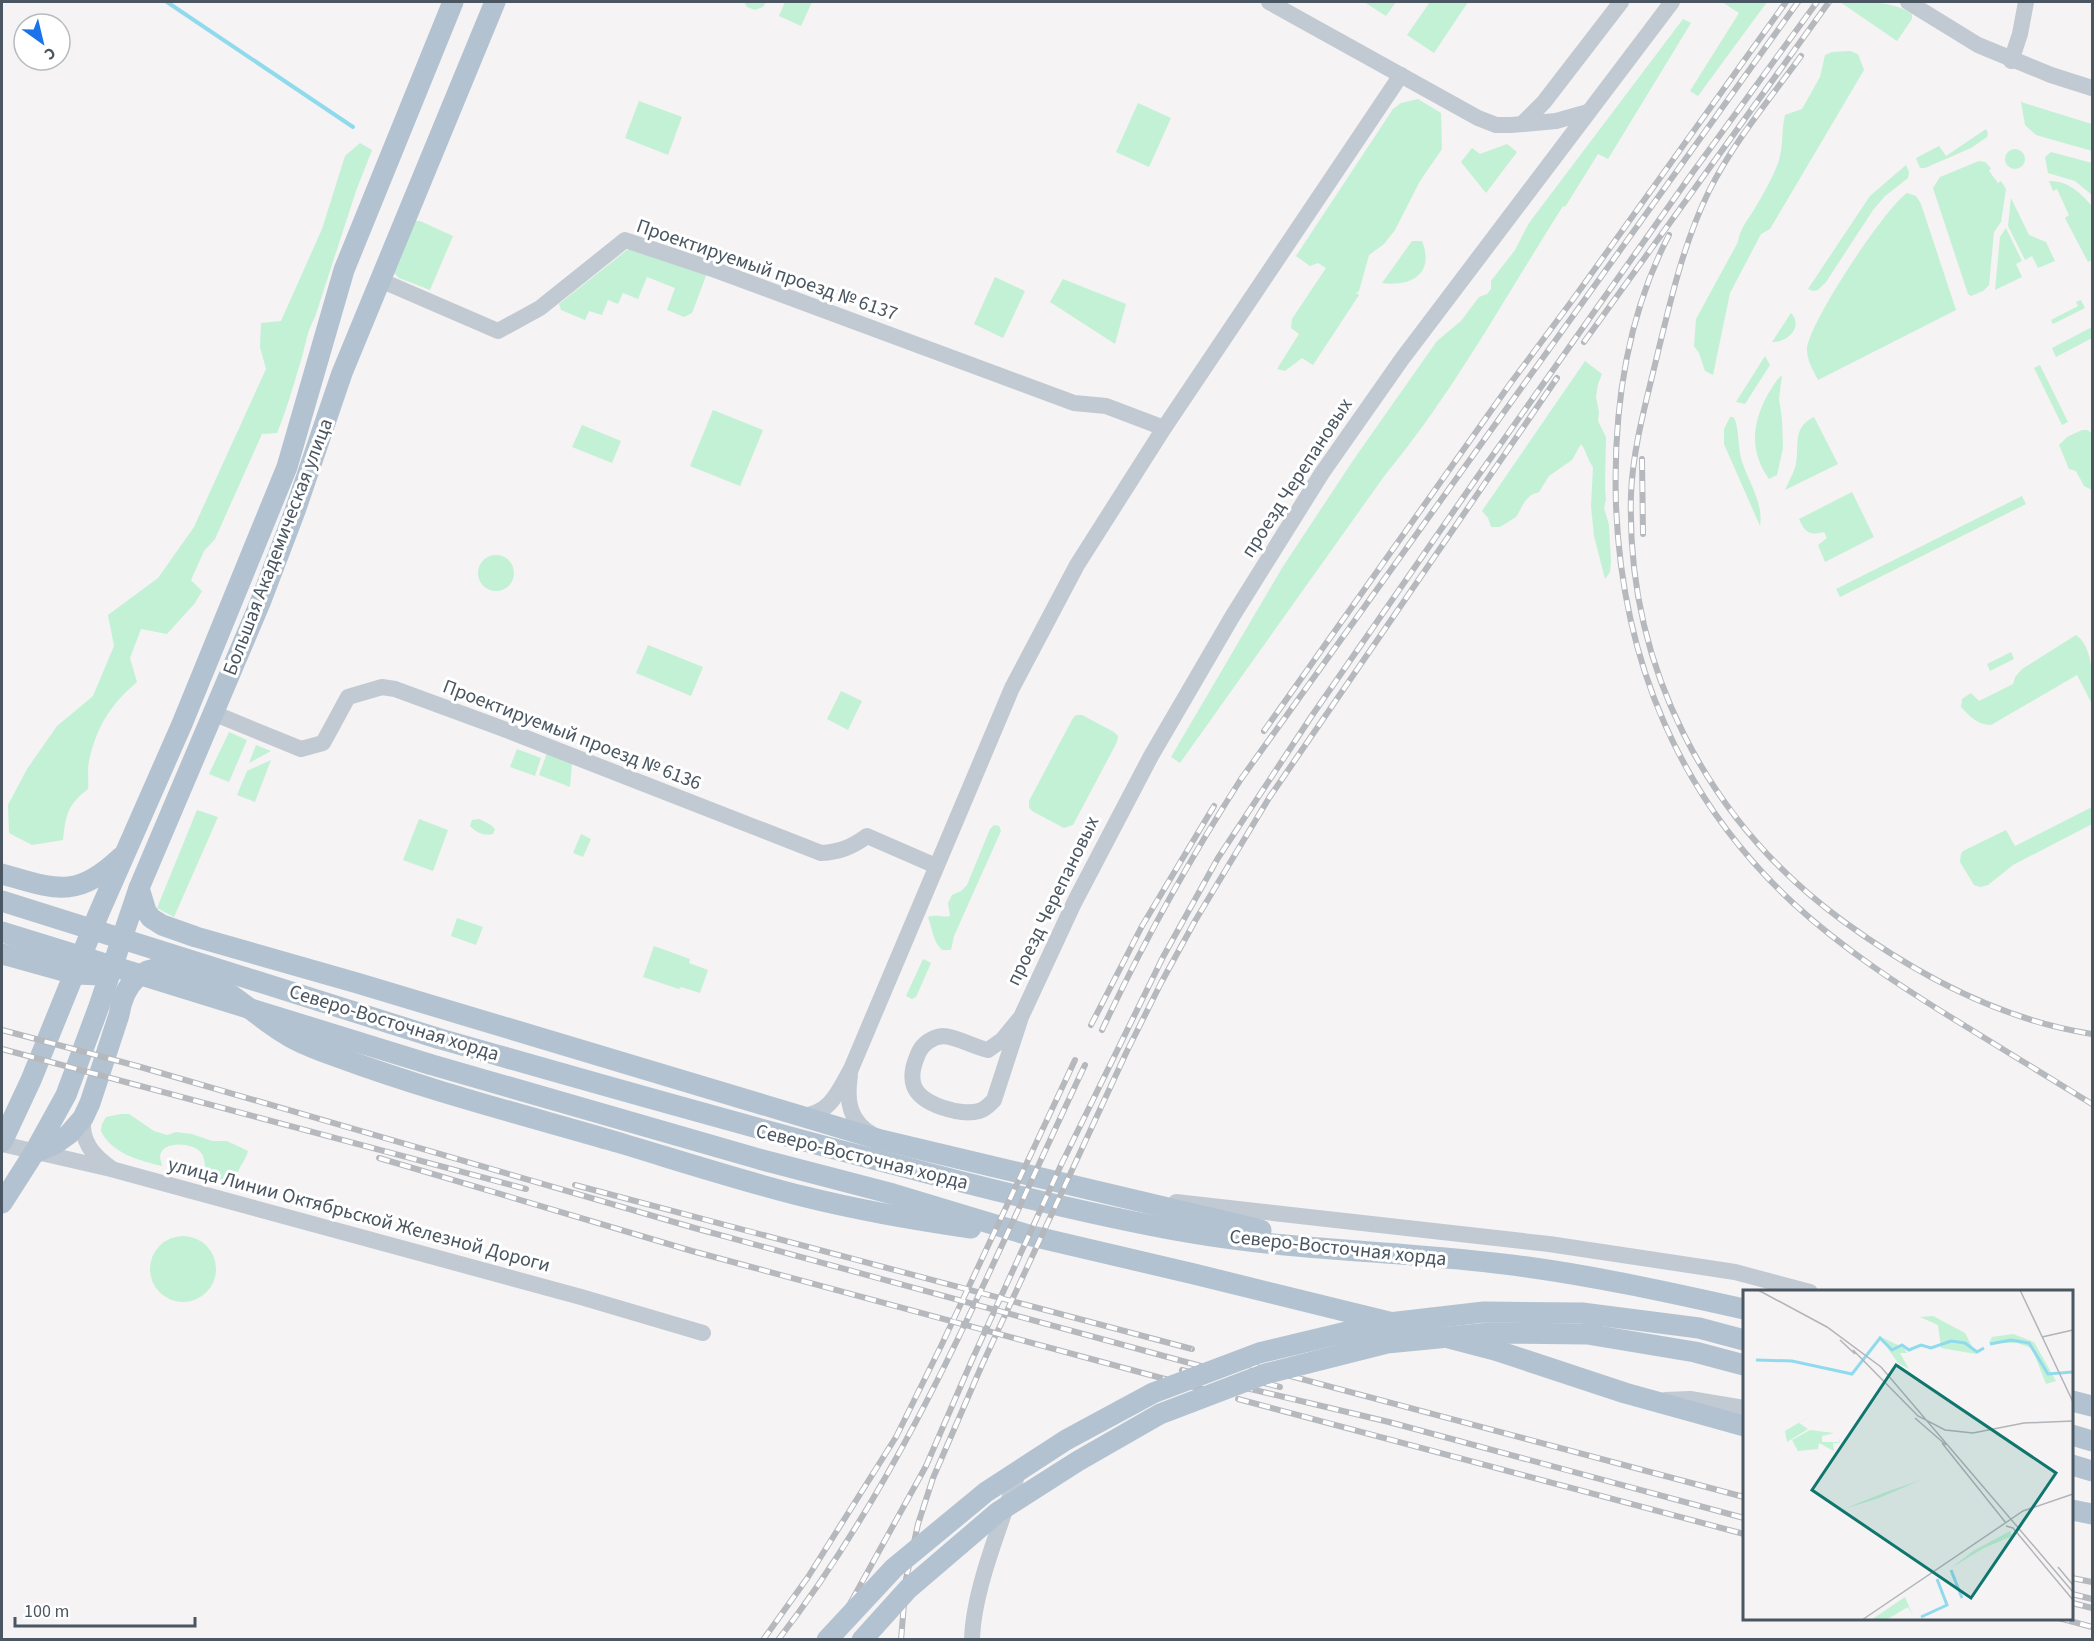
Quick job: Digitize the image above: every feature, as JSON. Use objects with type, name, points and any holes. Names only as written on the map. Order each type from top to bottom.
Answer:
[{"type":"main road","name":"Большая Академическая улица","points":[[2,1143],[182,724],[287,467],[344,270],[453,2]]},
{"type":"main road","name":"Большая Академическая улица","points":[[2,1203],[34,1153],[66,1095],[139,888],[260,603],[295,511],[342,373],[495,2]]},
{"type":"main road","points":[[2,874],[50,887],[76,886],[110,868],[124,855]]},
{"type":"main road","points":[[139,888],[146,911],[151,918],[162,925],[196,937],[881,1140],[1203,1215],[1336,1250]]},
{"type":"main road","name":"Северо-Восточная хорда","points":[[2,901],[437,1038],[767,1133],[1015,1196],[1195,1233],[1336,1250],[1526,1267],[1635,1285],[1743,1309]]},
{"type":"main road","name":"Северо-Восточная хорда","points":[[2,932],[429,1064],[759,1159],[893,1194],[1032,1236],[1333,1308],[1495,1350],[1649,1400],[1743,1426]]},
{"type":"main road","points":[[2,954],[75,974],[102,975],[111,971]]},
{"type":"main road","points":[[34,1153],[55,1144],[69,1134],[83,1118],[90,1103],[122,1000],[132,980],[139,975],[161,968],[175,969],[213,984],[286,1035],[313,1048],[372,1068],[801,1196],[936,1223],[1032,1236]]},
{"type":"main road","points":[[827,1640],[894,1568],[986,1492],[1066,1440],[1153,1394],[1259,1353],[1380,1324],[1484,1312],[1582,1313],[1699,1328],[1743,1340]]},
{"type":"main road","points":[[862,1640],[908,1589],[998,1512],[1078,1461],[1160,1414],[1265,1374],[1387,1343],[1490,1333],[1587,1334],[1695,1352],[1743,1365]]},
{"type":"main road","points":[[2073,1401],[2092,1406]]},
{"type":"main road","points":[[2073,1435],[2092,1442]]},
{"type":"main road","points":[[2073,1464],[2092,1470]]},
{"type":"main road","points":[[2073,1510],[2092,1514]]},
{"type":"street","points":[[1269,2],[1478,118],[1496,125],[1556,121],[1588,112]]},
{"type":"street","points":[[1522,124],[1544,102],[1622,2]]},
{"type":"street","name":"проезд Черепановых","points":[[1021,1017],[1110,831],[1165,730],[1322,473],[1408,350],[1671,2]]},
{"type":"street","points":[[1908,2],[1978,45],[2011,61],[2092,88]]},
{"type":"street","points":[[2011,61],[2020,34],[2026,2]]},
{"type":"street","points":[[798,1116],[813,1115],[828,1106],[835,1098],[850,1069],[1007,698],[1077,565],[1164,428],[1401,75]]},
{"type":"street","name":"Проектируемый проезд № 6137","points":[[380,280],[498,331],[540,308],[625,240],[718,271],[1074,403],[1106,406],[1164,428]]},
{"type":"street","name":"Проектируемый проезд № 6136","points":[[213,713],[301,749],[323,743],[348,697],[382,687],[394,689],[501,728],[821,854],[836,853],[852,847],[867,836],[936,866]]},
{"type":"street","points":[[122,1000],[127,926]]},
{"type":"street","points":[[1021,1017],[994,1100],[987,1108],[966,1112],[933,1105],[921,1096],[914,1085],[912,1070],[920,1047],[930,1040],[943,1036],[988,1050],[1002,1040],[1021,1017]]},
{"type":"street","points":[[850,1069],[847,1090],[850,1112],[865,1131],[881,1140]]},
{"type":"street","points":[[83,1118],[84,1137],[90,1149],[111,1169]]},
{"type":"street","name":"улица Линии Октябрьской Железной Дороги","points":[[2,1143],[34,1153],[111,1169],[581,1297],[703,1333]]},
{"type":"street","points":[[1094,1191],[1256,1212],[1414,1227],[1549,1244],[1735,1272],[1802,1290]]},
{"type":"street","points":[[1649,1400],[1690,1400],[1743,1408]]},
{"type":"street","points":[[2073,1448],[2092,1442]]},
{"type":"street","points":[[972,1640],[983,1581],[1018,1473]]},
{"type":"green space","points":[[744,2],[766,2],[763,7],[755,10],[747,7]]},
{"type":"green space","points":[[785,2],[812,2],[801,26],[779,16]]},
{"type":"green space","points":[[1364,2],[1396,2],[1386,16]]},
{"type":"green space","points":[[1430,2],[1468,2],[1434,53],[1407,35]]},
{"type":"green space","points":[[1722,2],[1767,2],[1698,96],[1690,91],[1739,13]]},
{"type":"green space","points":[[1840,2],[1868,2],[1896,6],[1912,14],[1912,19],[1897,41]]},
{"type":"green space","points":[[1683,19],[1691,23],[1608,159],[1598,154],[1434,411],[1385,475],[1180,763],[1171,757],[1282,568],[1354,459],[1437,341],[1461,321],[1479,297],[1487,294],[1491,289],[1491,281],[1515,250],[1529,223]]},
{"type":"green space","points":[[1850,51],[1858,54],[1864,70],[1770,229],[1761,234],[1730,293],[1713,375],[1705,371],[1694,346],[1696,319],[1738,242],[1742,228],[1764,193],[1777,166],[1781,153],[1785,115],[1802,109],[1820,77],[1825,55],[1832,52]]},
{"type":"green space","points":[[1418,99],[1441,113],[1442,149],[1420,181],[1395,230],[1384,244],[1369,255],[1359,291],[1356,293],[1359,295],[1313,365],[1302,358],[1285,371],[1277,369],[1299,334],[1291,328],[1292,319],[1326,268],[1318,263],[1310,266],[1296,256],[1393,109],[1401,103]]},
{"type":"green space","points":[[639,101],[682,117],[668,155],[625,138]]},
{"type":"green space","points":[[2021,102],[2092,124],[2092,151],[2036,135],[2025,125]]},
{"type":"green space","points":[[1138,103],[1171,118],[1149,167],[1116,152]]},
{"type":"green space","points":[[1986,129],[1987,137],[1971,148],[1925,168],[1920,168],[1916,158],[1939,146],[1946,156]]},
{"type":"green space","points":[[360,143],[372,150],[308,332],[277,433],[262,434],[215,539],[204,551],[191,580],[202,591],[195,603],[167,634],[141,629],[130,658],[137,682],[112,708],[96,737],[88,767],[88,789],[76,800],[69,811],[63,840],[32,845],[9,833],[8,805],[27,769],[57,726],[93,696],[114,646],[108,615],[158,578],[194,527],[266,369],[260,347],[261,323],[281,321],[322,229],[345,156]]},
{"type":"green space","points":[[1507,144],[1517,152],[1486,193],[1461,162],[1472,148],[1480,154]]},
{"type":"green space","points":[[2015,149],[2022,152],[2025,159],[2022,166],[2015,169],[2008,166],[2005,159],[2008,152]]},
{"type":"green space","points":[[2051,152],[2092,163],[2092,195],[2075,181],[2048,173],[2045,157]]},
{"type":"green space","points":[[1979,161],[1985,162],[1991,168],[1989,171],[1998,183],[2001,181],[2006,189],[2001,222],[1994,232],[1989,285],[1983,291],[1971,296],[1968,294],[1933,188],[1940,177]]},
{"type":"green space","points":[[1906,165],[1909,172],[1908,178],[1885,196],[1873,210],[1826,282],[1818,290],[1808,289],[1870,196]]},
{"type":"green space","points":[[2049,181],[2068,185],[2092,206],[2092,260],[2088,262],[2065,218],[2069,215],[2057,189],[2053,191]]},
{"type":"green space","points":[[1907,193],[1916,196],[1921,204],[1956,310],[1818,380],[1809,361],[1807,349],[1820,316],[1866,242],[1896,203]]},
{"type":"green space","points":[[2011,198],[2029,235],[2046,242],[2055,261],[2038,268],[2032,256],[2025,260],[2008,226]]},
{"type":"green space","points":[[415,221],[420,221],[453,236],[430,290],[399,278],[394,273]]},
{"type":"green space","points":[[2006,228],[2022,261],[2016,264],[2022,277],[1995,290],[2000,237]]},
{"type":"green space","points":[[1412,241],[1422,241],[1425,252],[1423,270],[1418,276],[1402,283],[1382,283]]},
{"type":"green space","points":[[635,247],[704,272],[706,276],[692,313],[684,317],[667,310],[675,288],[647,277],[638,299],[623,293],[618,304],[608,300],[602,315],[589,311],[585,320],[561,310],[559,304],[627,250]]},
{"type":"green space","points":[[995,277],[1025,291],[1003,338],[974,324]]},
{"type":"green space","points":[[1063,279],[1126,304],[1115,344],[1050,302]]},
{"type":"green space","points":[[2081,300],[2085,308],[2053,324],[2051,320],[2078,306],[2076,302]]},
{"type":"green space","points":[[1791,313],[1795,318],[1795,329],[1783,340],[1772,342]]},
{"type":"green space","points":[[2092,327],[2092,338],[2056,357],[2052,348]]},
{"type":"green space","points":[[1765,356],[1770,365],[1745,404],[1736,402]]},
{"type":"green space","points":[[1585,361],[1602,374],[1596,397],[1598,421],[1606,437],[1604,508],[1609,525],[1611,562],[1610,572],[1605,579],[1594,536],[1591,506],[1593,467],[1581,444],[1572,460],[1549,476],[1539,492],[1531,495],[1525,501],[1516,517],[1500,527],[1491,527],[1482,511]]},
{"type":"green space","points":[[2040,365],[2068,422],[2062,425],[2034,368]]},
{"type":"green space","points":[[1782,375],[1779,399],[1783,448],[1777,475],[1769,479],[1758,458],[1756,426],[1768,394]]},
{"type":"green space","points":[[713,410],[763,430],[740,486],[690,466]]},
{"type":"green space","points":[[1730,417],[1735,420],[1741,458],[1760,508],[1760,526],[1724,444],[1724,429]]},
{"type":"green space","points":[[1814,417],[1838,464],[1785,490],[1797,460],[1799,433],[1802,427]]},
{"type":"green space","points":[[582,425],[621,441],[612,463],[572,447]]},
{"type":"green space","points":[[2082,430],[2088,430],[2092,434],[2092,490],[2084,486],[2076,471],[2069,469],[2059,445],[2067,437]]},
{"type":"green space","points":[[1852,492],[1874,537],[1825,562],[1818,545],[1827,538],[1824,532],[1808,532],[1799,519]]},
{"type":"green space","points":[[2022,496],[2026,504],[1840,597],[1836,589]]},
{"type":"green space","points":[[496,555],[508,561],[514,573],[508,585],[496,591],[484,585],[478,573],[484,561]]},
{"type":"green space","points":[[2076,635],[2082,641],[2089,657],[2092,704],[2077,675],[1991,725],[1978,722],[1961,707],[1962,699],[1971,693],[1979,701],[2013,684],[2015,677],[2022,669]]},
{"type":"green space","points":[[648,645],[703,667],[691,696],[636,673]]},
{"type":"green space","points":[[2011,652],[2014,659],[1990,671],[1987,664]]},
{"type":"green space","points":[[841,691],[862,701],[848,730],[827,719]]},
{"type":"green space","points":[[1076,715],[1082,715],[1118,736],[1117,742],[1073,825],[1064,828],[1032,811],[1029,801]]},
{"type":"green space","points":[[229,732],[247,740],[229,782],[209,774]]},
{"type":"green space","points":[[256,745],[271,751],[249,763]]},
{"type":"green space","points":[[517,749],[541,758],[535,776],[510,767]]},
{"type":"green space","points":[[547,753],[572,763],[570,787],[539,775]]},
{"type":"green space","points":[[271,760],[255,802],[237,795],[247,771]]},
{"type":"green space","points":[[2092,807],[2092,824],[2013,865],[1988,885],[1980,887],[1974,885],[1960,862],[1963,851],[2006,830],[2015,846]]},
{"type":"green space","points":[[197,810],[218,817],[174,917],[157,908]]},
{"type":"green space","points":[[419,819],[448,830],[433,871],[403,860]]},
{"type":"green space","points":[[479,819],[495,829],[493,834],[481,833],[470,826],[472,820]]},
{"type":"green space","points":[[994,825],[999,826],[1001,831],[954,936],[951,950],[942,950],[934,939],[928,917],[950,916],[948,903],[952,895],[967,885],[990,829]]},
{"type":"green space","points":[[581,834],[591,839],[583,857],[573,853]]},
{"type":"green space","points":[[457,918],[483,927],[476,945],[451,936]]},
{"type":"green space","points":[[654,946],[690,959],[689,963],[708,970],[700,993],[681,987],[679,989],[643,977]]},
{"type":"green space","points":[[923,959],[931,963],[916,997],[912,999],[906,996]]},
{"type":"green space","points":[[129,1114],[154,1131],[167,1135],[176,1132],[192,1134],[212,1141],[227,1141],[248,1151],[247,1155],[237,1177],[230,1181],[208,1177],[202,1154],[186,1145],[166,1147],[160,1156],[162,1166],[145,1162],[119,1150],[106,1139],[101,1131],[106,1117]]},
{"type":"green space","points":[[176,1236],[190,1236],[202,1241],[211,1250],[216,1269],[214,1282],[207,1293],[190,1302],[176,1302],[164,1297],[155,1288],[150,1276],[150,1262],[155,1250],[164,1241]]},
{"type":"waterway","points":[[167,2],[353,127]]},
{"type":"railway","points":[[1264,731],[1510,384],[1786,2]]},
{"type":"railway","points":[[1102,1030],[1167,902],[1241,779],[1798,2]]},
{"type":"railway","points":[[830,1640],[926,1466],[1061,1165],[1163,957],[1218,858],[1311,717],[1478,476],[1693,172],[1817,2]]},
{"type":"railway","points":[[1584,342],[1829,2]]},
{"type":"railway","points":[[1801,56],[1729,156],[1700,210],[1673,291],[1641,423],[1632,476],[1633,557],[1643,619],[1660,678],[1684,734],[1714,787],[1751,836],[1794,881],[1871,941],[1930,977],[2025,1018],[2092,1034]]},
{"type":"railway","points":[[1669,235],[1642,299],[1625,367],[1620,401],[1616,470],[1616,505],[1621,562],[1630,618],[1645,671],[1664,722],[1688,771],[1718,818],[1753,862],[1812,920],[1893,980],[2092,1104]]},
{"type":"railway","points":[[901,1640],[906,1579],[918,1524],[933,1478],[982,1365],[1127,1051],[1161,983],[1195,921],[1269,798],[1557,378]]},
{"type":"railway","points":[[1642,459],[1643,534]]},
{"type":"railway","points":[[1091,1025],[1142,926],[1214,806]]},
{"type":"railway","points":[[2,1030],[137,1066],[698,1229],[1208,1368]]},
{"type":"railway","points":[[2,1049],[526,1189]]},
{"type":"railway","points":[[763,1640],[808,1577],[896,1437],[1075,1060]]},
{"type":"railway","points":[[778,1640],[826,1574],[910,1434],[947,1361],[1085,1065]]},
{"type":"railway","points":[[379,1158],[692,1251],[1202,1389]]},
{"type":"railway","points":[[575,1185],[1192,1349]]},
{"type":"railway","points":[[1249,1365],[1743,1497]]},
{"type":"railway","points":[[1182,1370],[1206,1377]]},
{"type":"railway","points":[[1245,1378],[1280,1387]]},
{"type":"railway","points":[[1242,1387],[1389,1422],[1743,1518]]},
{"type":"railway","points":[[1238,1399],[1743,1534]]},
{"type":"railway","points":[[2073,1578],[2092,1582]]},
{"type":"railway","points":[[2073,1594],[2092,1599]]},
{"type":"railway","points":[[2073,1603],[2092,1608]]},
{"type":"railway","points":[[2066,1620],[2092,1627]]}]
